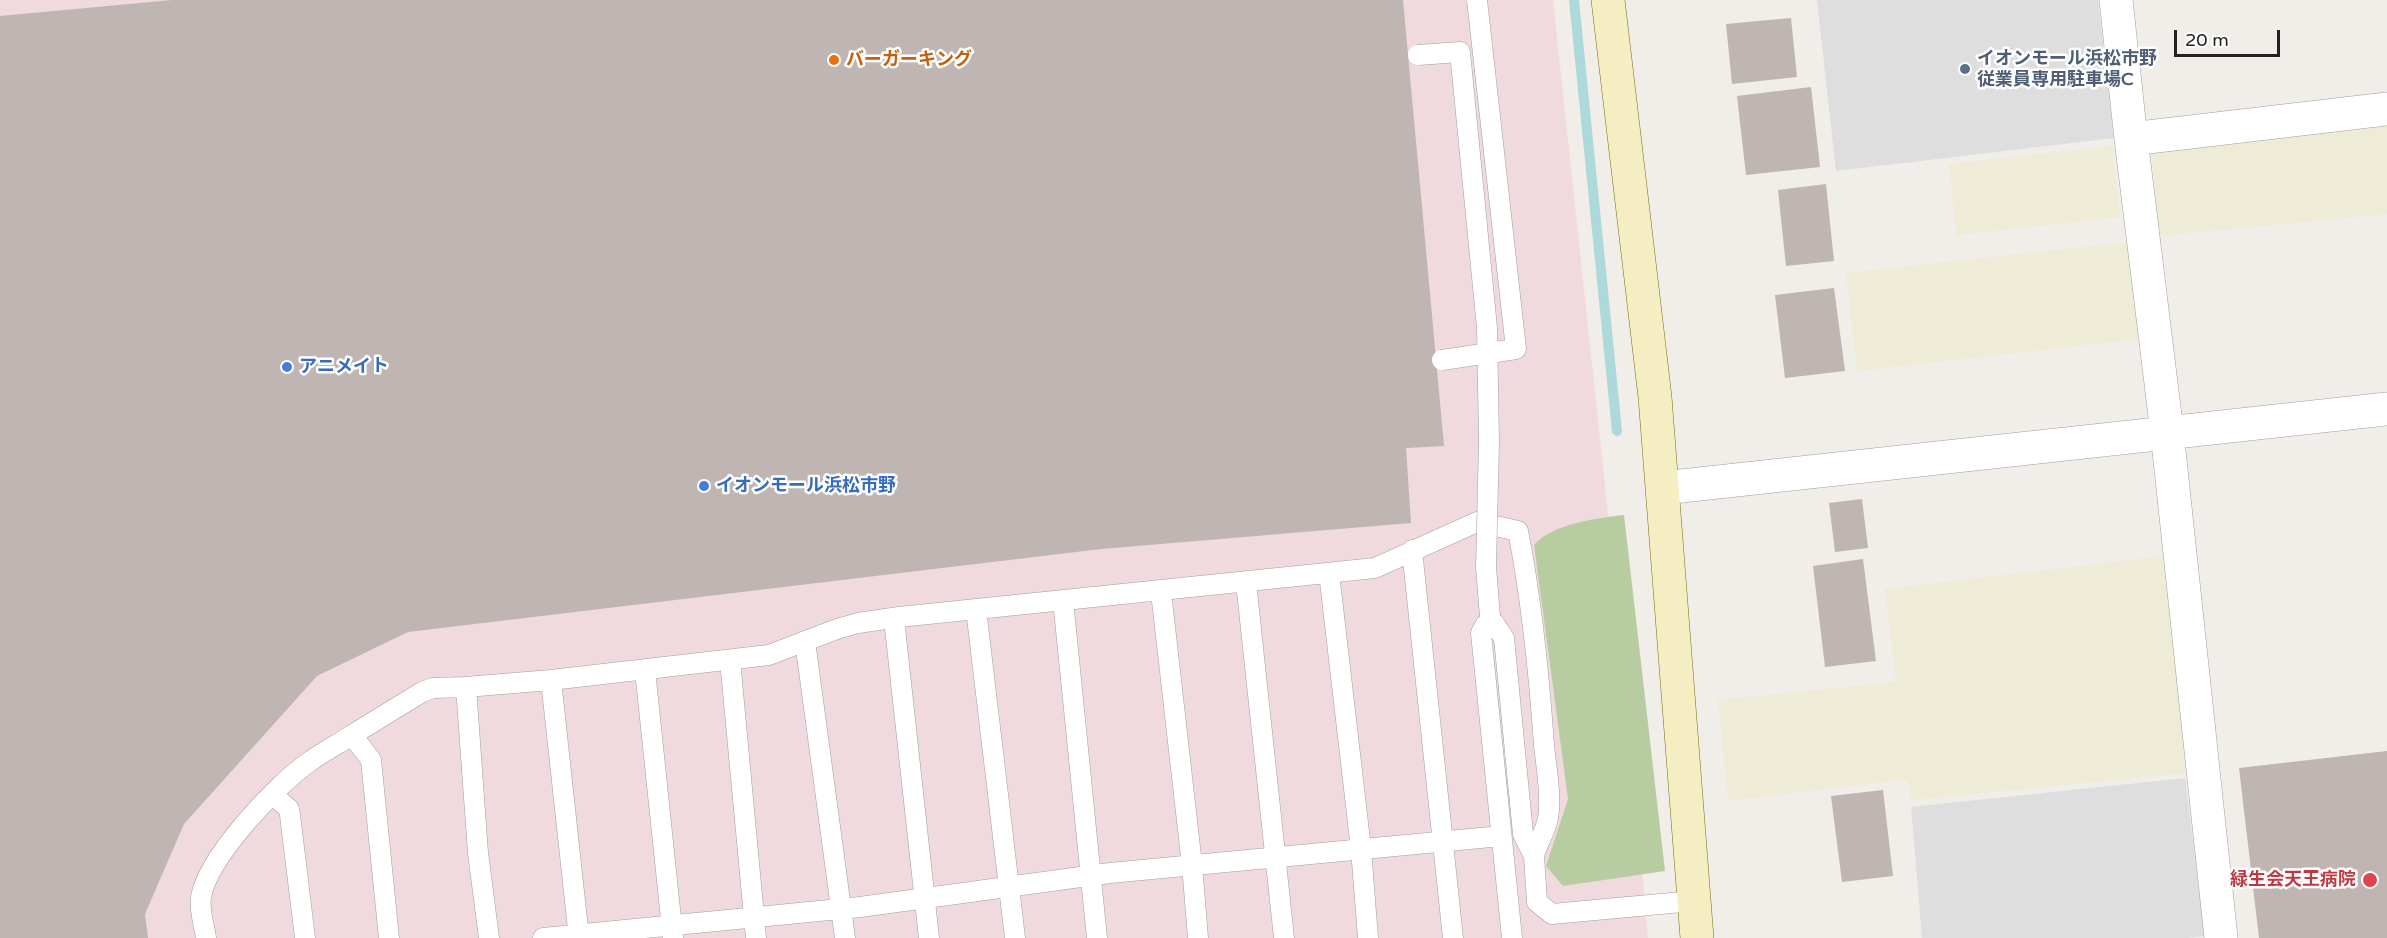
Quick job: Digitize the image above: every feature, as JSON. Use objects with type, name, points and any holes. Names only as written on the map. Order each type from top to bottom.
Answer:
[{"type":"street","points":[[1608,0],[1655,397],[1697,938]]},
{"type":"street","points":[[2116,0],[2167,432],[2221,938]]},
{"type":"street","points":[[2131,139],[2387,109]]},
{"type":"street","points":[[1663,488],[2387,409]]},
{"type":"lane","points":[[1442,360],[1516,349],[1477,0]]},
{"type":"lane","points":[[1418,55],[1460,52],[1487,328],[1490,441],[1486,567],[1490,617],[1503,638],[1523,834],[1534,856]]},
{"type":"lane","points":[[206,938],[201,899],[212,867],[243,827],[310,761],[422,692],[433,688],[551,680],[769,656],[858,623],[894,618],[1375,568],[1477,522],[1518,531],[1527,576],[1539,671],[1548,788],[1548,819],[1536,843],[1534,856],[1537,902],[1552,914],[1693,901]]},
{"type":"lane","points":[[1412,550],[1453,938]]},
{"type":"lane","points":[[1329,573],[1361,849],[1368,938]]},
{"type":"lane","points":[[1246,582],[1284,938]]},
{"type":"lane","points":[[1161,591],[1198,938]]},
{"type":"lane","points":[[1063,600],[1097,938]]},
{"type":"lane","points":[[976,609],[1015,938]]},
{"type":"lane","points":[[1490,617],[1481,633],[1512,938]]},
{"type":"lane","points":[[894,618],[929,938]]},
{"type":"lane","points":[[805,641],[845,938]]},
{"type":"lane","points":[[730,660],[756,938]]},
{"type":"lane","points":[[645,670],[673,932]]},
{"type":"lane","points":[[551,680],[578,936]]},
{"type":"lane","points":[[466,687],[478,853],[489,938]]},
{"type":"lane","points":[[352,735],[371,760],[389,938]]},
{"type":"lane","points":[[273,795],[288,809],[290,815],[305,938]]},
{"type":"lane","points":[[543,938],[673,932],[754,917],[925,898],[1090,876],[1501,836]]},
{"type":"shaded area","name":"イオンモール浜松市野","points":[[0,0],[1553,0],[1621,635],[1648,938],[0,938]]},
{"type":"shaded area","name":"イオンモール浜松市野 従業員専用駐車場C","points":[[1817,0],[2098,0],[2114,138],[1836,171]]},
{"type":"shaded area","points":[[2387,116],[2387,214],[2159,236],[2150,137]]},
{"type":"shaded area","points":[[2112,146],[2120,217],[1956,235],[1949,164]]},
{"type":"shaded area","points":[[2128,242],[2139,339],[1857,371],[1846,273]]},
{"type":"shaded area","points":[[2166,556],[2195,772],[1912,800],[1908,779],[1728,801],[1718,700],[1896,682],[1885,589]]},
{"type":"shaded area","points":[[2185,778],[2205,936],[2187,938],[1922,938],[1911,807]]},
{"type":"green space","points":[[1624,515],[1665,871],[1563,886],[1546,866],[1568,799],[1534,545],[1563,527],[1589,520]]},
{"type":"building","name":"イオンモール浜松市野","points":[[172,0],[1403,0],[1444,446],[1406,448],[1411,523],[1101,549],[408,632],[317,676],[184,824],[145,914],[148,938],[0,938],[0,16]]},
{"type":"building","points":[[1791,18],[1797,77],[1732,84],[1726,24]]},
{"type":"building","points":[[1811,87],[1820,167],[1746,175],[1737,96]]},
{"type":"building","points":[[1826,184],[1834,261],[1786,266],[1778,190]]},
{"type":"building","points":[[1834,288],[1845,371],[1785,378],[1775,295]]},
{"type":"building","points":[[1862,499],[1868,548],[1835,552],[1829,503]]},
{"type":"building","points":[[1863,559],[1876,661],[1825,667],[1813,566]]},
{"type":"building","points":[[2387,751],[2387,938],[2259,938],[2239,768]]},
{"type":"building","points":[[1883,790],[1893,876],[1842,882],[1831,796]]},
{"type":"waterway","points":[[1574,0],[1617,431]]},
{"type":"place","name":"バーガーキング","points":[[834,60]]},
{"type":"place","name":"イオンモール浜松市野 従業員専用駐車場C","points":[[1965,69]]},
{"type":"place","name":"アニメイト","points":[[287,367]]},
{"type":"place","name":"イオンモール浜松市野","points":[[704,486]]},
{"type":"place","name":"緑生会天王病院","points":[[2370,880]]}]
